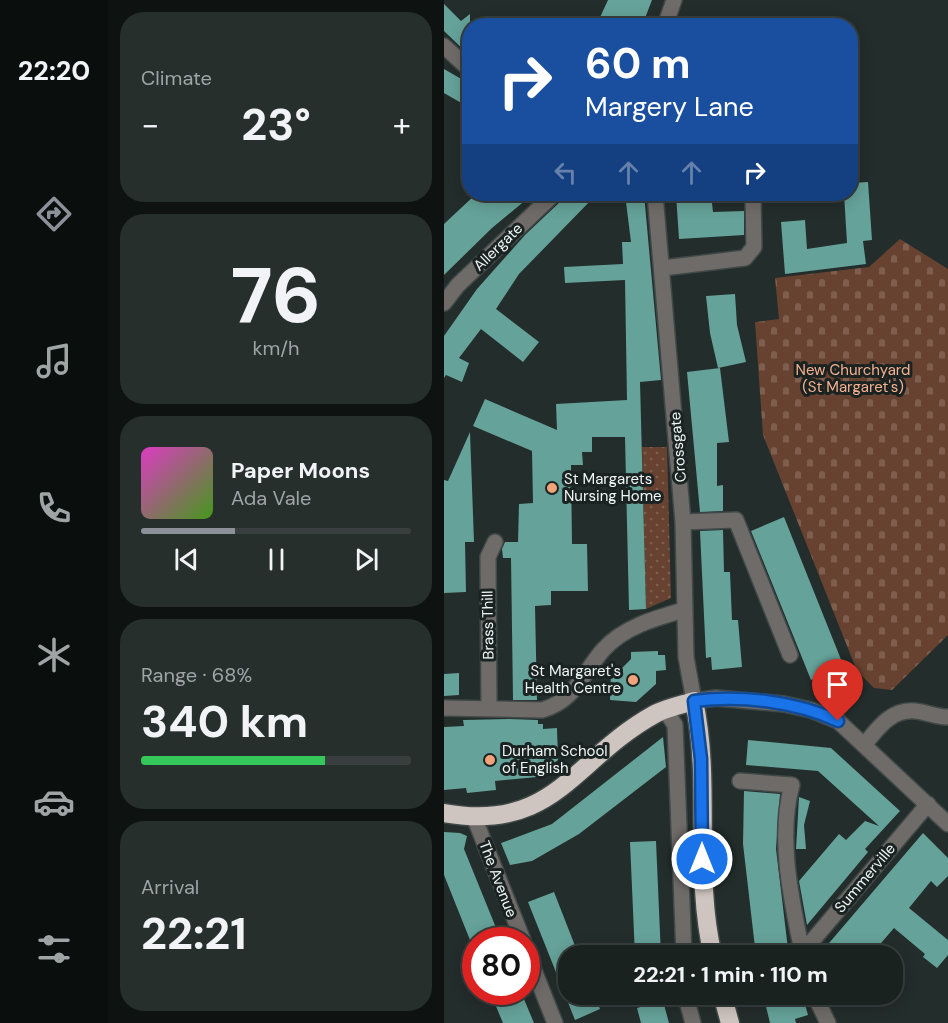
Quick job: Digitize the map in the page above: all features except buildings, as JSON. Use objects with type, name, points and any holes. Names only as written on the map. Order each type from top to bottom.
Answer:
[{"type":"highway","points":[[444,813],[474,817],[503,816],[532,807],[579,774],[640,724],[661,711],[694,701],[701,759],[702,881],[711,945]]},
{"type":"highway","points":[[725,1005],[730,1023]]},
{"type":"street","points":[[668,18],[674,0]]},
{"type":"street","points":[[444,46],[462,63]]},
{"type":"street","name":"Allergate","points":[[444,303],[458,285],[547,201]]},
{"type":"street","name":"Crossgate","points":[[656,201],[684,522],[686,657],[694,701]]},
{"type":"street","points":[[663,268],[746,258],[754,247],[753,201]]},
{"type":"street","points":[[684,522],[736,520],[790,655]]},
{"type":"street","name":"Brass Thill","points":[[489,709],[488,557],[495,542]]},
{"type":"street","points":[[444,708],[542,710],[557,706],[572,693],[603,649],[619,636],[650,619],[684,610]]},
{"type":"street","points":[[694,701],[737,699],[811,710],[838,721],[948,824]]},
{"type":"street","points":[[661,711],[669,716],[675,725],[684,945]]},
{"type":"street","points":[[865,744],[883,723],[902,711],[948,717]]},
{"type":"street","points":[[740,781],[792,785],[787,813],[788,847],[792,896],[801,945]]},
{"type":"street","name":"Summerville","points":[[810,945],[928,804]]},
{"type":"street","name":"The Avenue","points":[[474,817],[517,927]]},
{"type":"street","points":[[540,985],[555,1023]]},
{"type":"street","points":[[688,1005],[693,1023]]},
{"type":"street","points":[[819,1005],[828,1023]]},
{"type":"green space","name":"New Churchyard (St Margaret's)","points":[[900,239],[948,269],[948,635],[892,690],[874,688],[857,671],[763,435],[755,322],[779,319],[775,278],[869,267]]},
{"type":"green space","points":[[642,447],[667,447],[671,598],[646,609]]},
{"type":"place","name":"St Margarets Nursing Home","points":[[552,488]]},
{"type":"place","name":"St Margaret's Health Centre","points":[[633,680]]},
{"type":"place","name":"Durham School of English","points":[[490,760]]},
{"type":"route","points":[[702,859],[701,759],[694,701],[716,698],[784,705],[811,710],[838,721]]}]
